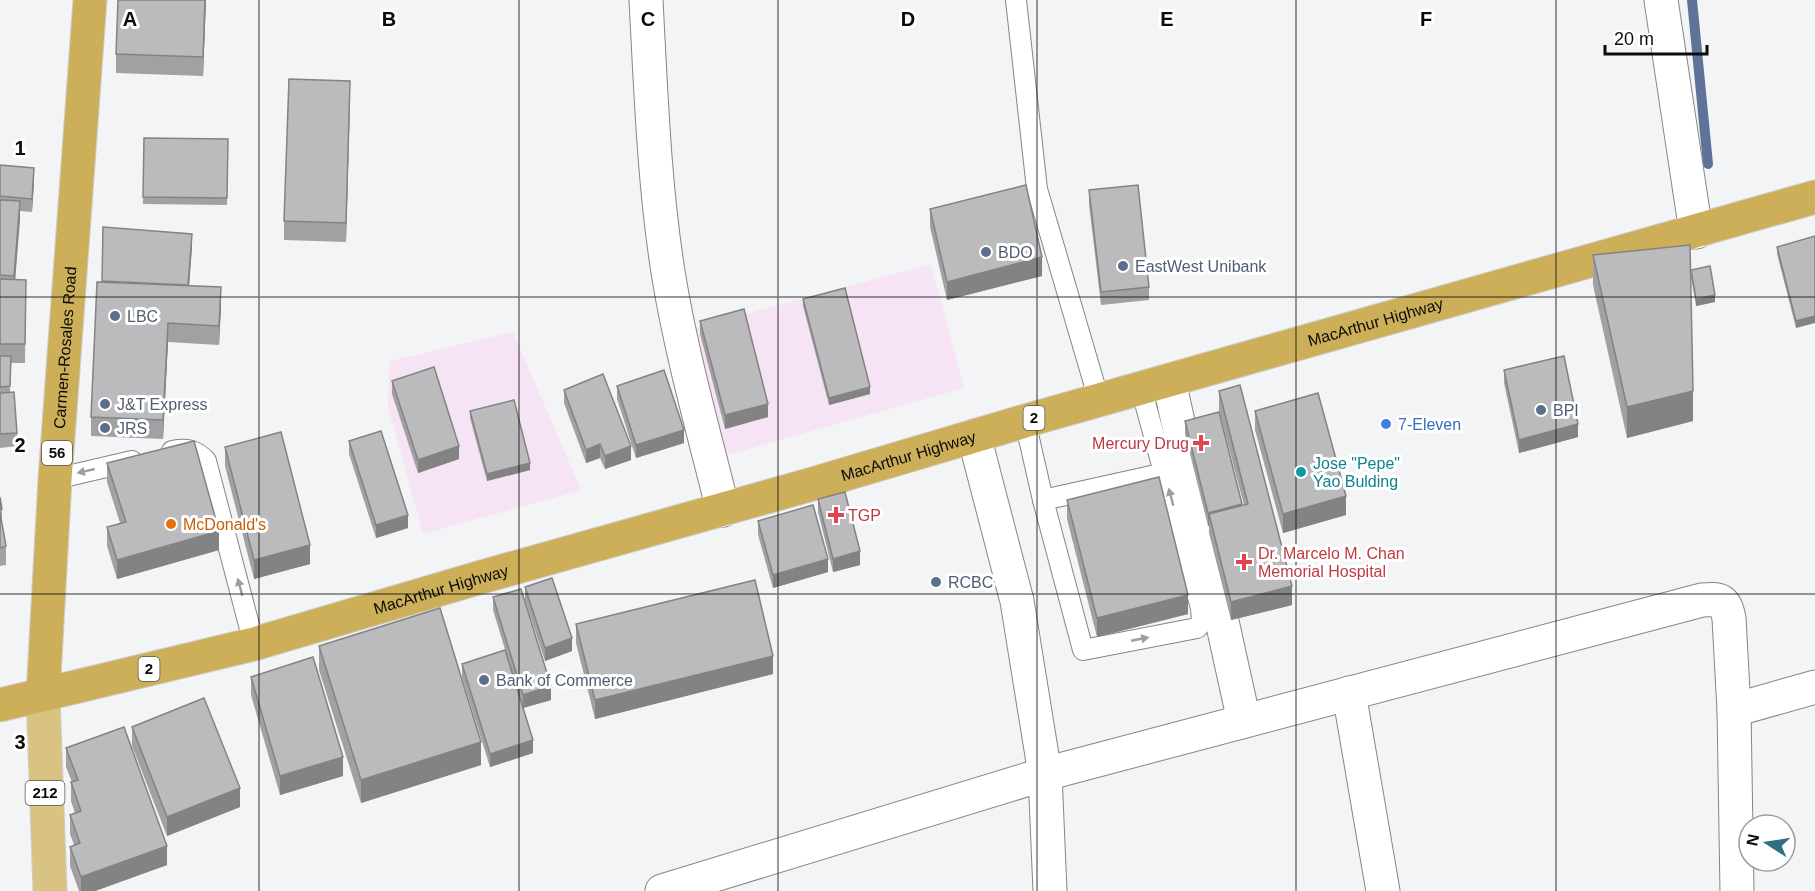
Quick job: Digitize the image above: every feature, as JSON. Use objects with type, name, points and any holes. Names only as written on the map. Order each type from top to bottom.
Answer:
[{"type":"highway","name":"Carmen-Rosales Road","points":[[43,694],[90,0]]},
{"type":"highway","name":"MacArthur Highway","points":[[0,705],[254,644],[1025,421],[1815,197]]},
{"type":"main road","name":"212","points":[[43,694],[50,891]]},
{"type":"street","points":[[646,0],[656,185],[669,278],[679,330],[723,510]]},
{"type":"street","points":[[1661,0],[1696,232]]},
{"type":"street","points":[[1155,384],[1244,721]]},
{"type":"street","points":[[974,436],[1017,601],[1045,774],[1050,891]]},
{"type":"street","points":[[681,889],[1045,774],[1715,598],[1721,600],[1726,607],[1729,618],[1734,710],[1737,891]]},
{"type":"street","points":[[1734,710],[1815,687]]},
{"type":"street","points":[[1349,693],[1383,891]]},
{"type":"lane","points":[[1016,0],[1037,189],[1099,400]]},
{"type":"lane","points":[[1025,421],[1043,500],[1083,650],[1197,628],[1202,622],[1201,608],[1165,472],[1155,384]]},
{"type":"lane","points":[[56,478],[182,449],[198,452],[206,461],[254,644]]},
{"type":"lane","points":[[1043,500],[1165,472]]},
{"type":"shaded area","points":[[931,264],[964,388],[727,455],[690,329]]},
{"type":"shaded area","points":[[513,332],[581,490],[423,534],[388,407],[390,361]]},
{"type":"building","points":[[118,0],[205,0],[203,57],[116,54]]},
{"type":"building","points":[[289,79],[350,81],[346,223],[284,221]]},
{"type":"building","points":[[144,138],[228,139],[227,198],[143,197]]},
{"type":"building","points":[[0,165],[34,168],[32,199],[0,196]]},
{"type":"building","name":"BDO","points":[[1026,185],[1042,257],[947,282],[930,209]]},
{"type":"building","points":[[1138,185],[1149,287],[1101,292],[1089,190]]},
{"type":"building","points":[[0,200],[20,201],[14,276],[0,275]]},
{"type":"building","points":[[103,227],[192,234],[188,285],[102,281]]},
{"type":"building","points":[[1815,236],[1815,316],[1796,321],[1777,247]]},
{"type":"building","points":[[1690,245],[1693,391],[1627,407],[1593,255]]},
{"type":"building","points":[[1710,266],[1715,295],[1696,299],[1691,270]]},
{"type":"building","points":[[0,279],[26,280],[25,344],[0,344]]},
{"type":"building","points":[[97,282],[221,287],[219,326],[168,323],[163,420],[91,417]]},
{"type":"building","points":[[845,288],[870,387],[829,398],[803,299]]},
{"type":"building","points":[[744,309],[768,404],[725,415],[700,321]]},
{"type":"building","points":[[0,356],[11,356],[10,386],[0,387]]},
{"type":"building","name":"BPI","points":[[1564,356],[1578,424],[1519,440],[1504,370]]},
{"type":"building","points":[[434,367],[459,446],[418,460],[392,381]]},
{"type":"building","points":[[664,370],[684,430],[636,445],[617,386]]},
{"type":"building","points":[[603,374],[631,446],[605,456],[600,444],[586,450],[564,390]]},
{"type":"building","points":[[1240,385],[1292,586],[1231,602],[1209,514],[1248,504],[1219,391]]},
{"type":"building","points":[[14,392],[17,433],[0,434],[0,393]]},
{"type":"building","name":"Jose \"Pepe\" Yao Bulding","points":[[1318,393],[1346,496],[1283,514],[1255,411]]},
{"type":"building","points":[[514,400],[530,463],[487,474],[470,411]]},
{"type":"building","points":[[1219,412],[1242,504],[1208,513],[1185,421]]},
{"type":"building","points":[[381,431],[408,515],[376,525],[349,441]]},
{"type":"building","points":[[281,432],[310,545],[254,560],[225,447]]},
{"type":"building","points":[[194,441],[219,531],[117,560],[107,527],[126,522],[107,463]]},
{"type":"building","points":[[1159,477],[1188,595],[1097,618],[1067,500]]},
{"type":"building","points":[[845,492],[860,551],[833,559],[818,499]]},
{"type":"building","points":[[813,505],[828,559],[773,575],[758,521]]},
{"type":"building","points":[[0,513],[6,546],[0,548]]},
{"type":"building","points":[[552,578],[572,638],[545,648],[525,587]]},
{"type":"building","points":[[755,580],[773,656],[595,700],[576,624]]},
{"type":"building","points":[[521,589],[551,686],[523,695],[493,597]]},
{"type":"building","points":[[440,608],[481,742],[361,780],[319,646]]},
{"type":"building","points":[[505,650],[533,740],[490,754],[462,664]]},
{"type":"building","points":[[313,657],[343,757],[280,776],[251,677]]},
{"type":"building","points":[[204,698],[240,788],[167,817],[132,727]]},
{"type":"building","points":[[124,727],[167,846],[81,877],[70,847],[80,843],[70,815],[81,811],[71,782],[78,780],[66,748]]},
{"type":"waterway","points":[[1692,0],[1708,164]]},
{"type":"place","name":"BDO","points":[[986,252]]},
{"type":"place","name":"EastWest Unibank","points":[[1123,266]]},
{"type":"place","name":"LBC","points":[[115,316]]},
{"type":"place","name":"J&T Express","points":[[105,404]]},
{"type":"place","name":"BPI","points":[[1541,410]]},
{"type":"place","name":"7-Eleven","points":[[1386,424]]},
{"type":"place","name":"JRS","points":[[105,428]]},
{"type":"place","name":"Mercury Drug","points":[[1201,443]]},
{"type":"place","name":"Jose \"Pepe\" Yao Bulding","points":[[1301,472]]},
{"type":"place","name":"TGP","points":[[836,515]]},
{"type":"place","name":"McDonald's","points":[[171,524]]},
{"type":"place","name":"Dr. Marcelo M. Chan Memorial Hospital","points":[[1244,562]]},
{"type":"place","name":"RCBC","points":[[936,582]]},
{"type":"place","name":"Bank of Commerce","points":[[484,680]]}]
